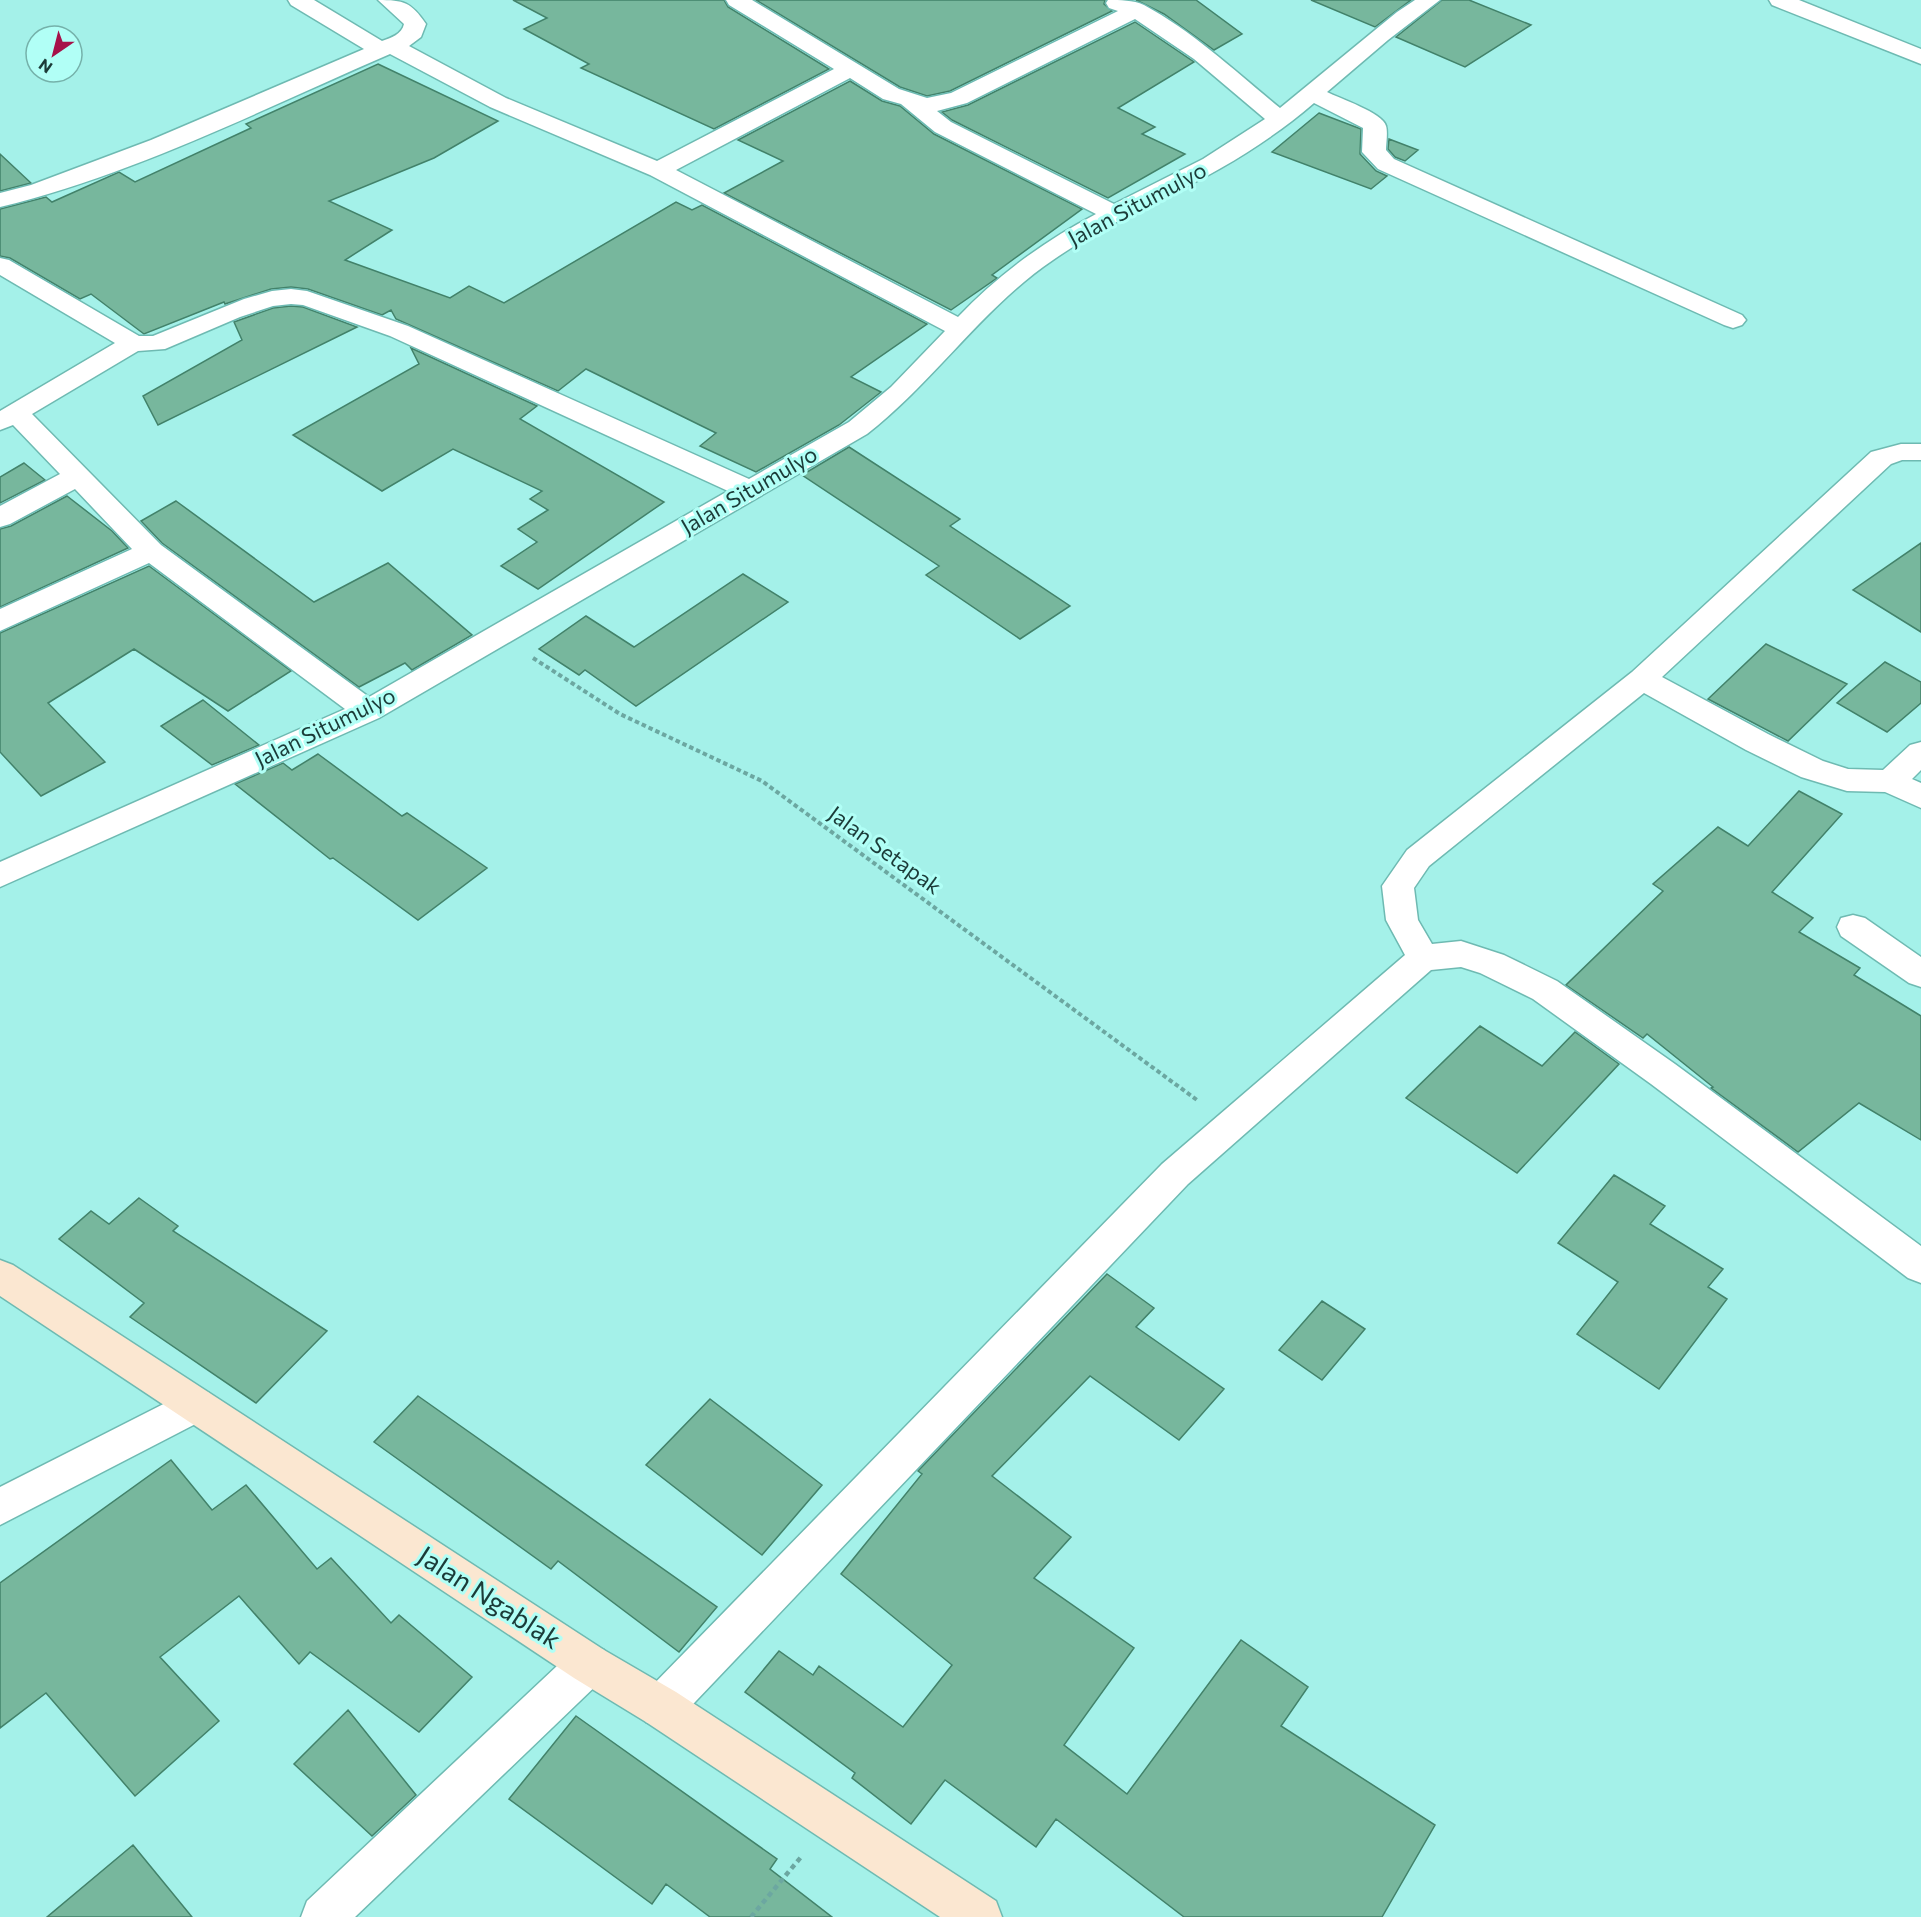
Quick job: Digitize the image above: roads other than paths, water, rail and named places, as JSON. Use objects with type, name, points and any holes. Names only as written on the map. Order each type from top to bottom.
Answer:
[{"type":"street","points":[[299,0],[386,48],[513,110],[615,150],[658,170],[961,328]]},
{"type":"street","points":[[0,200],[39,190],[159,145],[386,48],[413,32],[415,24],[408,15],[389,0]]},
{"type":"street","points":[[737,0],[891,94],[926,105],[959,98],[1137,10]]},
{"type":"street","points":[[1107,0],[1137,10],[1170,31],[1280,120]]},
{"type":"street","name":"Jalan Situmulyo","points":[[0,875],[368,711],[834,442],[880,412],[912,383],[961,328],[1020,272],[1052,250],[1115,214],[1216,162],[1280,120],[1392,26],[1429,0]]},
{"type":"street","points":[[1780,0],[1912,54],[1921,36]]},
{"type":"street","points":[[658,170],[851,69]]},
{"type":"street","points":[[1312,94],[1368,120],[1375,126],[1374,152],[1386,164],[1733,320]]},
{"type":"street","points":[[909,100],[943,127],[1115,214]]},
{"type":"street","points":[[0,265],[133,343],[156,344],[267,299],[295,295],[399,332],[749,490]]},
{"type":"street","points":[[133,343],[8,418],[78,476],[151,551],[368,711]]},
{"type":"street","points":[[1423,958],[1402,920],[1398,886],[1418,858],[1642,679],[1881,458],[1901,452],[1921,452]]},
{"type":"street","points":[[0,518],[78,476]]},
{"type":"street","points":[[0,621],[151,551]]},
{"type":"street","points":[[1642,679],[1757,742],[1812,769],[1847,780],[1890,781],[1921,797]]},
{"type":"street","points":[[1890,781],[1921,753]]},
{"type":"street","points":[[1853,927],[1921,974]]},
{"type":"street","points":[[661,1707],[1175,1174],[1423,958],[1461,954],[1492,964],[1545,990],[1663,1074],[1921,1267]]},
{"type":"street","name":"Jalan Ngablak","points":[[0,1275],[588,1664],[661,1707],[981,1917]]},
{"type":"street","points":[[0,1507],[195,1405]]},
{"type":"street","points":[[323,1917],[588,1664]]}]
